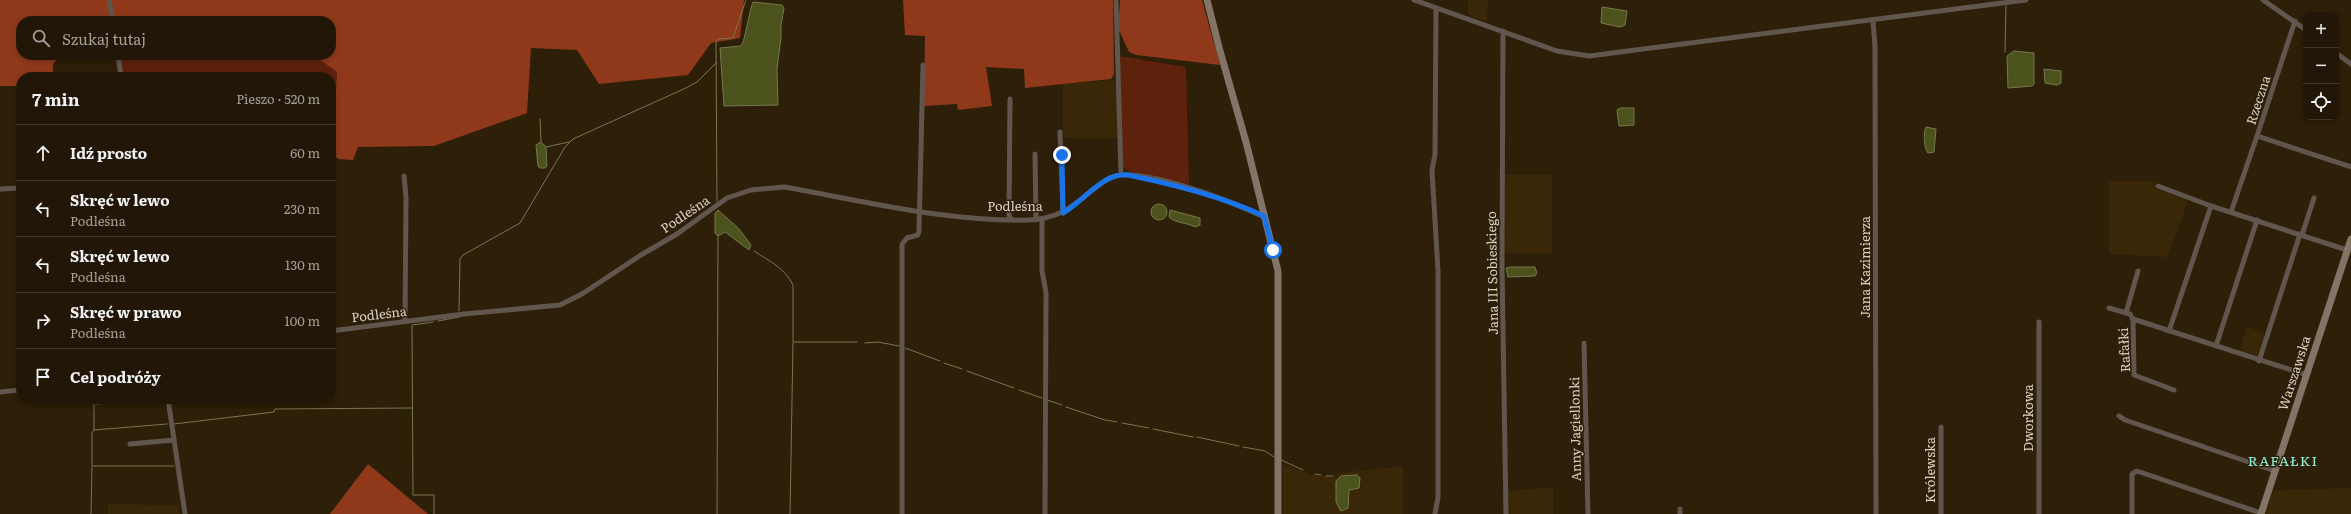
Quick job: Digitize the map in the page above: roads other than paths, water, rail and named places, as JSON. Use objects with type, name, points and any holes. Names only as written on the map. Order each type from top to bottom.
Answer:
[{"type":"street","points":[[109,0],[111,16]]},
{"type":"street","points":[[1116,0],[1121,174],[1194,189],[1264,216]]},
{"type":"street","points":[[1207,0],[1218,45],[1246,142],[1275,257],[1279,279],[1278,514]]},
{"type":"street","points":[[1414,0],[1557,51],[1589,56],[2026,0]]},
{"type":"street","points":[[2263,0],[2303,28]]},
{"type":"street","points":[[1435,514],[1438,497],[1438,270],[1432,171],[1435,154],[1436,8]]},
{"type":"street","name":"Jana Kazimierza","points":[[1873,20],[1875,48],[1876,514]]},
{"type":"street","name":"Rzeczna","points":[[2295,21],[2257,136],[2351,167]]},
{"type":"street","name":"Jana III Sobieskiego","points":[[1503,31],[1502,267],[1506,514]]},
{"type":"street","points":[[2339,55],[2351,64]]},
{"type":"street","points":[[119,60],[120,72]]},
{"type":"street","points":[[902,514],[902,244],[907,238],[918,235],[921,213],[923,65]]},
{"type":"street","points":[[1010,99],[1009,216],[1011,219]]},
{"type":"street","name":"Podleśna","points":[[1060,132],[1063,213]]},
{"type":"street","points":[[2231,212],[2257,136]]},
{"type":"street","points":[[1035,154],[1036,219]]},
{"type":"street","name":"Podleśna","points":[[336,330],[567,302],[677,234],[727,198],[751,190],[784,187],[921,213],[1011,219],[1036,219],[1063,213],[1108,179],[1121,174]]},
{"type":"street","points":[[404,176],[406,197],[405,322]]},
{"type":"street","points":[[2158,186],[2211,206],[2347,250]]},
{"type":"street","points":[[0,189],[16,188]]},
{"type":"street","points":[[2259,361],[2314,198]]},
{"type":"street","points":[[2169,331],[2211,206]]},
{"type":"street","points":[[1042,218],[1042,271],[1046,292],[1045,514]]},
{"type":"street","points":[[2216,346],[2257,220]]},
{"type":"street","name":"Warszawska","points":[[2261,514],[2351,239]]},
{"type":"street","points":[[2126,313],[2138,271]]},
{"type":"street","points":[[2109,308],[2126,313],[2132,316],[2133,319]]},
{"type":"street","name":"Rafałki","points":[[2174,390],[2134,375],[2133,319],[2306,375]]},
{"type":"street","name":"Dworkowa","points":[[2039,322],[2039,514]]},
{"type":"street","name":"Anny Jagiellonki","points":[[1584,343],[1588,514]]},
{"type":"street","points":[[0,392],[16,390]]},
{"type":"street","points":[[169,404],[184,514]]},
{"type":"street","points":[[2120,416],[2125,420],[2275,471]]},
{"type":"street","name":"Królewska","points":[[1941,427],[1941,514]]},
{"type":"street","points":[[130,444],[174,440]]},
{"type":"street","points":[[2132,514],[2132,474],[2137,471],[2261,514]]},
{"type":"waterway","points":[[717,201],[716,42],[718,39],[733,38],[746,0]]},
{"type":"waterway","points":[[2005,52],[2006,6]]},
{"type":"waterway","points":[[459,311],[460,259],[463,255],[520,223],[565,147],[573,139],[686,88],[697,82],[717,62]]},
{"type":"waterway","points":[[540,119],[541,142]]},
{"type":"waterway","points":[[546,147],[569,142]]},
{"type":"waterway","points":[[717,514],[718,235]]},
{"type":"waterway","points":[[754,251],[781,269],[793,285],[793,342],[857,342]]},
{"type":"waterway","points":[[438,321],[459,317]]},
{"type":"waterway","points":[[433,322],[412,325],[413,495],[434,495],[434,514]]},
{"type":"waterway","points":[[865,343],[878,342],[899,346]]},
{"type":"waterway","points":[[790,514],[793,343]]},
{"type":"waterway","points":[[905,348],[940,361]]},
{"type":"waterway","points":[[944,363],[962,369]]},
{"type":"waterway","points":[[967,371],[1014,388]]},
{"type":"waterway","points":[[1019,390],[1042,398]]},
{"type":"waterway","points":[[1047,400],[1062,405]]},
{"type":"waterway","points":[[94,404],[94,430]]},
{"type":"waterway","points":[[1066,407],[1105,420],[1117,422]]},
{"type":"waterway","points":[[174,424],[274,412],[275,409],[412,408]]},
{"type":"waterway","points":[[1122,423],[1149,428]]},
{"type":"waterway","points":[[167,424],[94,430],[92,433],[92,466],[174,466]]},
{"type":"waterway","points":[[1153,429],[1193,437]]},
{"type":"waterway","points":[[1197,437],[1239,446]]},
{"type":"waterway","points":[[1243,447],[1265,451],[1274,457]]},
{"type":"waterway","points":[[1281,460],[1303,470]]},
{"type":"waterway","points":[[91,514],[92,467]]},
{"type":"waterway","points":[[1315,474],[1321,475]]},
{"type":"waterway","points":[[1326,476],[1333,476]]},
{"type":"district","name":"RAFAŁKI","points":[[2283,461]]}]
